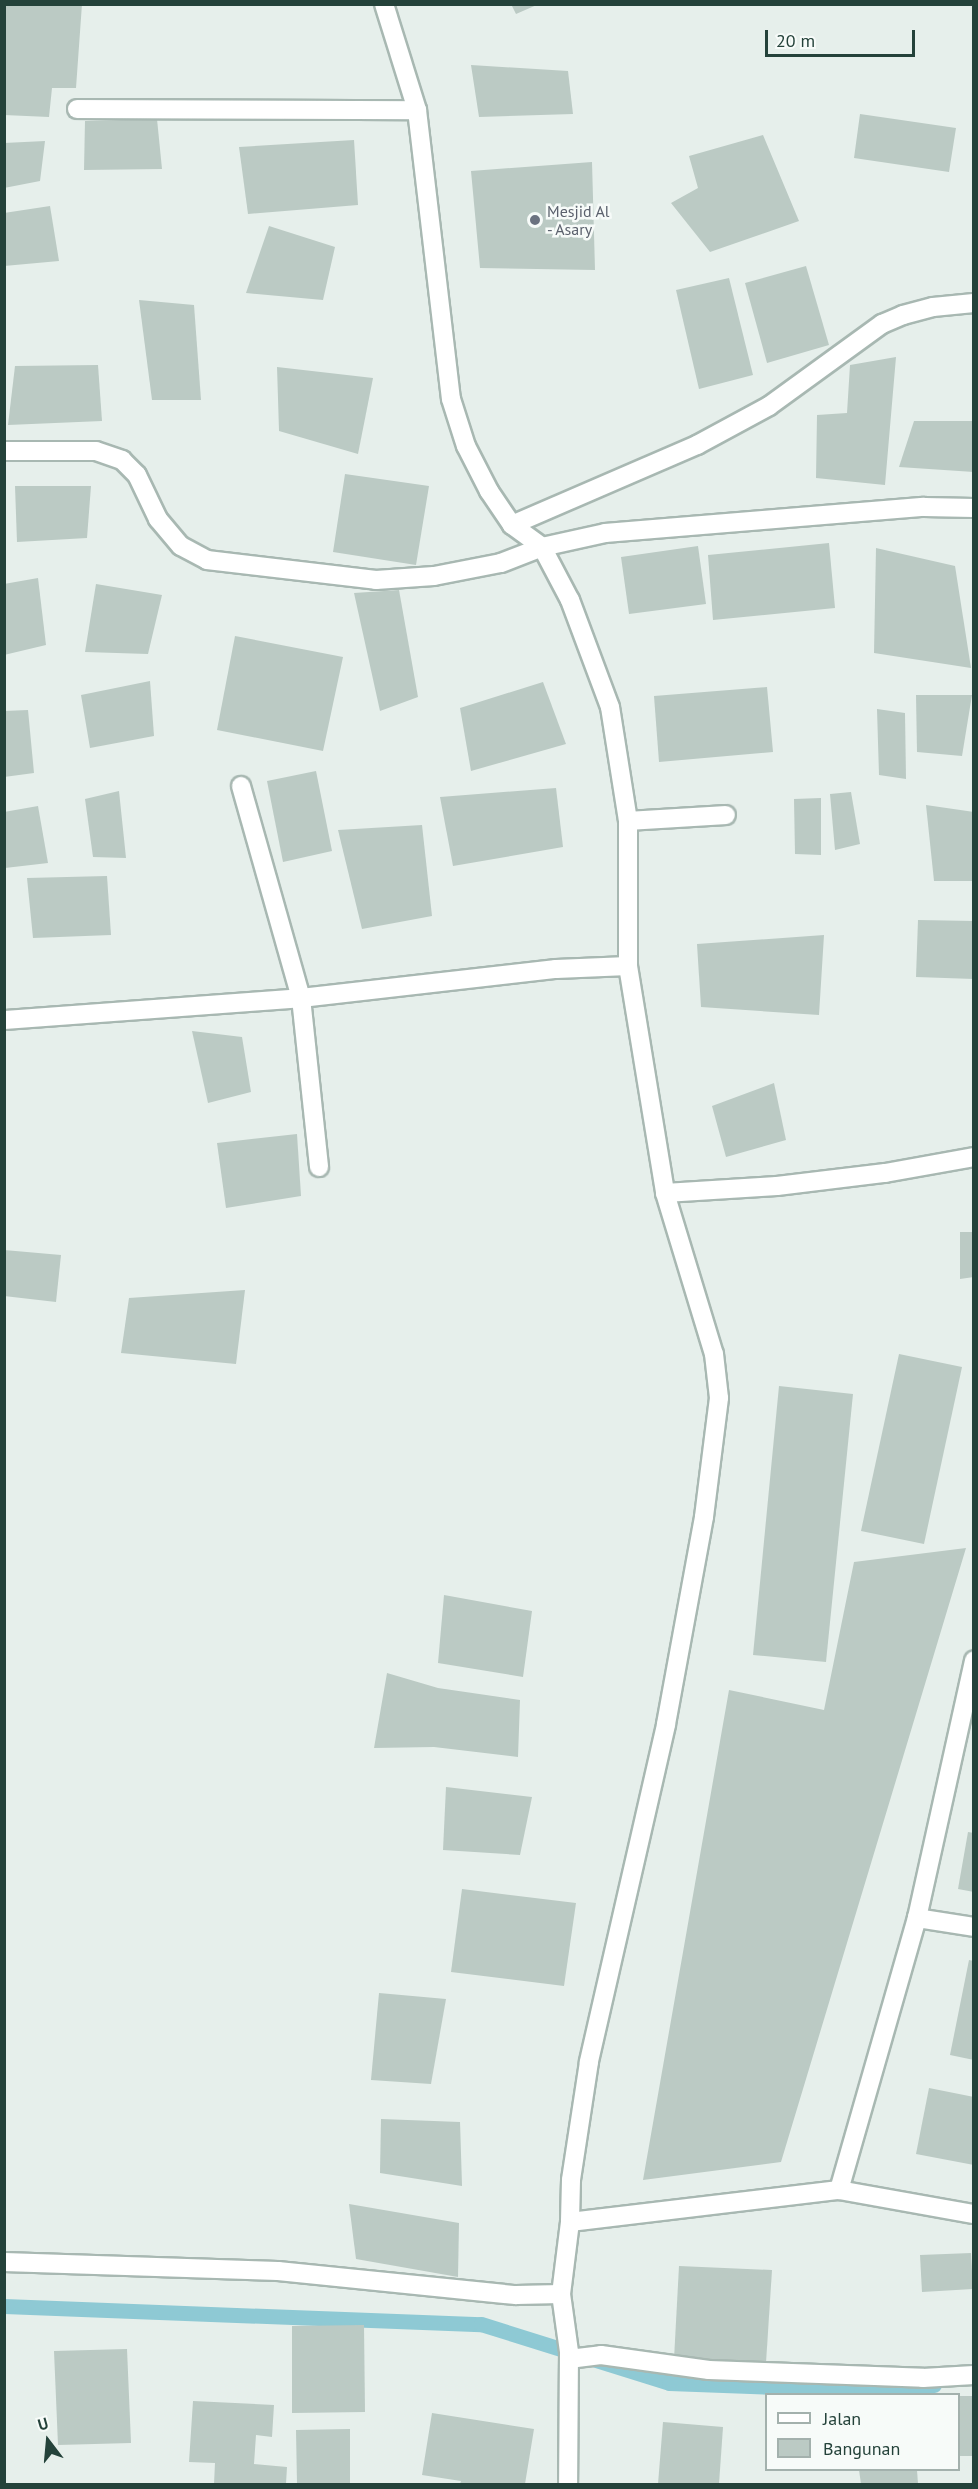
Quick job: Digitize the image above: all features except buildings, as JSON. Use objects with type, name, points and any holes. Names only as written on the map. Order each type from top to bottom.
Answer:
[{"type":"street","points":[[384,4],[417,110],[451,399],[465,446],[489,490],[512,525],[542,547],[570,600],[610,707],[628,821],[628,966],[665,1193],[714,1354],[719,1398],[704,1517],[666,1725],[589,2062],[571,2180],[570,2222],[561,2294],[569,2355],[568,2484]]},
{"type":"street","points":[[77,110],[417,110]]},
{"type":"street","points":[[512,525],[697,445],[769,406],[882,324],[903,315],[933,307],[974,303]]},
{"type":"street","points":[[4,451],[96,451],[122,460],[137,475],[158,519],[181,546],[207,560],[376,580],[434,576],[501,563],[542,547],[628,531],[924,507],[974,508]]},
{"type":"street","points":[[240,786],[301,998],[319,1167]]},
{"type":"street","points":[[628,821],[726,816]]},
{"type":"street","points":[[4,1020],[301,998],[556,969],[628,966]]},
{"type":"street","points":[[665,1193],[777,1186],[885,1173],[974,1157]]},
{"type":"street","points":[[838,2190],[917,1918],[974,1660]]},
{"type":"street","points":[[917,1918],[974,1927]]},
{"type":"street","points":[[570,2222],[838,2190],[974,2214]]},
{"type":"street","points":[[4,2262],[279,2271],[516,2295],[561,2294]]},
{"type":"street","points":[[569,2355],[601,2355],[709,2370],[923,2378],[974,2375]]},
{"type":"waterway","points":[[4,2306],[481,2324],[669,2383],[861,2390],[934,2385]]},
{"type":"place","name":"Mesjid Al - Asary","points":[[535,220]]}]
